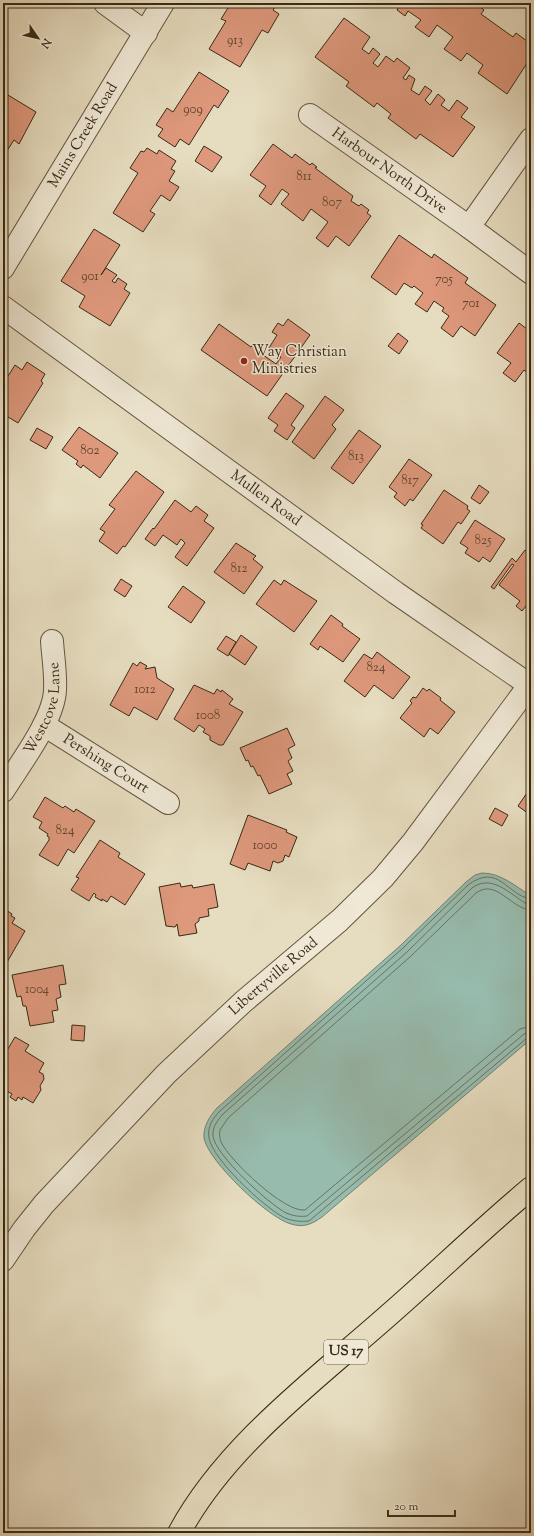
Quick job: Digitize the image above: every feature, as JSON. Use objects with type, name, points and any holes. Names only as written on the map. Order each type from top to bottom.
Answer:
[{"type":"highway","name":"US 17","points":[[179,1533],[190,1512],[235,1456],[290,1400],[531,1188]]},
{"type":"street","points":[[105,3],[146,33]]},
{"type":"street","name":"Mains Creek Road","points":[[3,268],[164,3]]},
{"type":"street","name":"Harbour North Drive","points":[[310,115],[469,227],[531,273]]},
{"type":"street","points":[[469,227],[531,139]]},
{"type":"street","name":"Mullen Road","points":[[3,307],[396,593],[531,685]]},
{"type":"street","name":"Westcove Lane","points":[[3,791],[44,725],[51,708],[55,691],[52,641]]},
{"type":"street","name":"Libertyville Road","points":[[3,1260],[24,1229],[44,1204],[166,1074],[243,1002],[340,920],[383,878],[413,842],[531,685]]},
{"type":"street","name":"Pershing Court","points":[[44,725],[168,804]]},
{"type":"water","points":[[482,873],[495,875],[502,878],[531,896],[531,1039],[322,1217],[315,1222],[300,1226],[281,1220],[254,1200],[227,1174],[216,1160],[208,1148],[204,1138],[206,1125],[210,1118],[217,1108],[401,945],[466,882],[475,875]]},
{"type":"building","points":[[231,3],[278,3],[273,10],[279,14],[268,33],[262,30],[240,67],[209,49],[226,21],[221,19]]},
{"type":"building","points":[[399,3],[475,3],[484,10],[481,14],[513,37],[516,33],[531,44],[531,57],[507,94],[478,73],[483,65],[467,53],[461,61],[444,49],[453,37],[437,25],[429,37],[415,27],[421,20],[408,11],[405,16],[397,10],[400,5]]},
{"type":"building","points":[[344,18],[370,37],[362,49],[369,54],[373,48],[380,54],[373,63],[378,67],[386,56],[394,62],[397,58],[410,68],[403,78],[406,80],[409,75],[415,79],[411,90],[419,95],[425,86],[432,91],[425,100],[430,105],[438,94],[445,100],[441,105],[449,111],[457,100],[468,108],[461,117],[475,127],[453,157],[420,134],[416,139],[388,118],[391,114],[377,103],[374,107],[346,86],[349,82],[315,57]]},
{"type":"building","points":[[199,72],[229,91],[218,108],[214,105],[189,145],[180,139],[175,147],[158,136],[163,129],[156,125],[167,108],[173,112]]},
{"type":"building","points":[[8,95],[36,112],[19,144],[14,140],[3,157],[3,104]]},
{"type":"building","points":[[273,144],[292,158],[295,154],[310,165],[312,163],[317,167],[315,168],[353,196],[351,201],[359,206],[361,204],[369,210],[367,213],[371,216],[349,246],[336,236],[328,247],[316,238],[328,222],[311,209],[303,221],[281,204],[289,194],[282,189],[271,205],[259,196],[266,186],[250,175]]},
{"type":"building","points":[[204,146],[222,157],[212,172],[195,161]]},
{"type":"building","points":[[147,148],[157,154],[159,150],[176,161],[171,169],[175,171],[169,181],[179,187],[170,201],[161,195],[150,211],[155,214],[143,232],[113,213],[138,173],[130,168],[141,151],[144,152]]},
{"type":"building","points":[[94,229],[120,245],[101,275],[106,268],[117,275],[112,281],[115,283],[118,278],[127,284],[124,289],[130,293],[110,326],[79,307],[85,296],[61,281]]},
{"type":"building","points":[[399,235],[432,258],[434,254],[468,278],[465,283],[496,305],[475,336],[461,326],[453,337],[441,328],[449,316],[442,311],[444,308],[434,301],[427,312],[415,304],[423,293],[414,286],[412,288],[404,283],[396,295],[371,277]]},
{"type":"building","name":"Way Christian Ministries","points":[[288,319],[310,335],[267,396],[201,350],[219,324],[251,347],[253,344],[261,349],[259,352],[276,364],[281,357],[269,348],[277,335],[272,332],[278,323],[283,326]]},
{"type":"building","points":[[519,323],[531,332],[531,375],[524,370],[515,382],[503,373],[511,363],[497,353]]},
{"type":"building","points":[[398,333],[408,341],[399,354],[388,346]]},
{"type":"building","points":[[27,362],[45,374],[41,381],[43,383],[18,423],[3,414],[3,384],[15,365],[22,370]]},
{"type":"building","points":[[286,393],[304,406],[291,425],[295,428],[287,440],[274,431],[278,425],[268,418]]},
{"type":"building","points":[[325,396],[344,410],[332,425],[336,429],[314,459],[292,442]]},
{"type":"building","points":[[79,427],[118,453],[100,478],[83,465],[81,468],[76,464],[78,461],[62,450]]},
{"type":"building","points":[[37,428],[53,437],[46,449],[30,440]]},
{"type":"building","points":[[359,430],[381,446],[353,484],[331,468]]},
{"type":"building","points":[[3,442],[7,445],[3,451]]},
{"type":"building","points":[[409,459],[432,475],[413,501],[410,499],[405,506],[394,497],[397,493],[389,487]]},
{"type":"building","points":[[136,471],[164,492],[125,547],[123,546],[117,554],[99,541],[105,532],[100,529],[115,509],[109,505]]},
{"type":"building","points":[[479,485],[489,492],[480,504],[471,498]]},
{"type":"building","points":[[444,490],[468,506],[467,509],[470,511],[461,524],[458,522],[443,544],[421,528],[423,525],[421,524]]},
{"type":"building","points":[[175,500],[191,512],[196,506],[208,515],[204,521],[214,528],[187,566],[175,557],[185,543],[181,539],[177,545],[163,535],[155,546],[145,539]]},
{"type":"building","points":[[475,520],[505,539],[490,562],[483,557],[479,562],[465,553],[468,548],[460,543]]},
{"type":"building","points":[[236,543],[256,556],[253,559],[263,567],[244,594],[214,572]]},
{"type":"building","points":[[525,550],[531,554],[531,606],[529,608],[526,606],[522,611],[516,606],[520,601],[499,585],[514,565],[512,564],[494,589],[491,587],[512,558],[516,562]]},
{"type":"building","points":[[121,579],[132,586],[125,597],[114,590]]},
{"type":"building","points":[[274,580],[281,585],[284,580],[317,601],[294,632],[256,604]]},
{"type":"building","points":[[183,586],[205,602],[191,623],[168,607]]},
{"type":"building","points":[[331,615],[343,624],[342,626],[360,639],[343,662],[320,646],[318,650],[310,644]]},
{"type":"building","points":[[241,635],[257,647],[245,665],[229,654]]},
{"type":"building","points":[[226,636],[236,642],[228,656],[217,649]]},
{"type":"building","points":[[377,652],[410,677],[393,699],[374,685],[365,697],[344,681],[364,654],[372,659]]},
{"type":"building","points":[[140,662],[147,666],[145,669],[155,667],[157,678],[174,689],[157,720],[134,707],[129,716],[110,705],[133,663],[137,666]]},
{"type":"building","points":[[194,685],[214,694],[217,689],[221,692],[222,690],[233,699],[229,704],[243,712],[223,745],[219,745],[210,740],[210,736],[203,732],[205,729],[199,725],[194,732],[174,719]]},
{"type":"building","points":[[423,688],[427,691],[429,689],[441,698],[440,700],[455,712],[438,734],[430,728],[424,737],[400,718],[412,703],[410,701],[413,697],[416,698]]},
{"type":"building","points":[[287,728],[295,745],[288,749],[292,758],[288,761],[293,771],[287,774],[292,784],[269,794],[260,775],[258,776],[248,760],[246,761],[240,748]]},
{"type":"building","points":[[531,787],[531,819],[527,817],[529,814],[518,806]]},
{"type":"building","points":[[45,797],[63,808],[65,806],[74,812],[76,809],[95,821],[74,853],[68,849],[58,866],[39,855],[49,840],[49,837],[47,836],[48,834],[39,828],[42,822],[33,817]]},
{"type":"building","points":[[495,808],[508,815],[502,826],[489,819]]},
{"type":"building","points":[[248,815],[287,830],[286,832],[297,837],[289,857],[285,855],[283,861],[278,863],[273,861],[270,871],[248,863],[245,870],[230,864]]},
{"type":"building","points":[[100,840],[120,853],[118,857],[145,874],[125,905],[111,896],[107,902],[102,899],[102,901],[95,897],[96,895],[94,893],[89,901],[71,890],[79,878],[76,877]]},
{"type":"building","points":[[180,883],[181,887],[192,885],[193,888],[214,884],[218,907],[208,909],[209,916],[199,918],[199,921],[195,924],[197,933],[179,936],[177,924],[175,927],[166,926],[159,887]]},
{"type":"building","points":[[6,910],[12,914],[11,916],[15,918],[12,923],[25,931],[6,964],[3,962],[3,911]]},
{"type":"building","points":[[63,965],[66,984],[59,985],[61,997],[56,999],[58,1010],[52,1011],[54,1022],[30,1026],[26,1006],[23,1006],[21,996],[17,997],[12,975]]},
{"type":"building","points":[[72,1025],[85,1026],[84,1041],[71,1040]]},
{"type":"building","points":[[15,1037],[29,1045],[25,1051],[44,1063],[39,1072],[43,1074],[44,1079],[40,1086],[41,1090],[33,1103],[23,1097],[22,1100],[18,1097],[16,1101],[10,1097],[12,1094],[3,1089],[3,1057]]},
{"type":"place","name":"Way Christian Ministries","points":[[244,361]]}]
